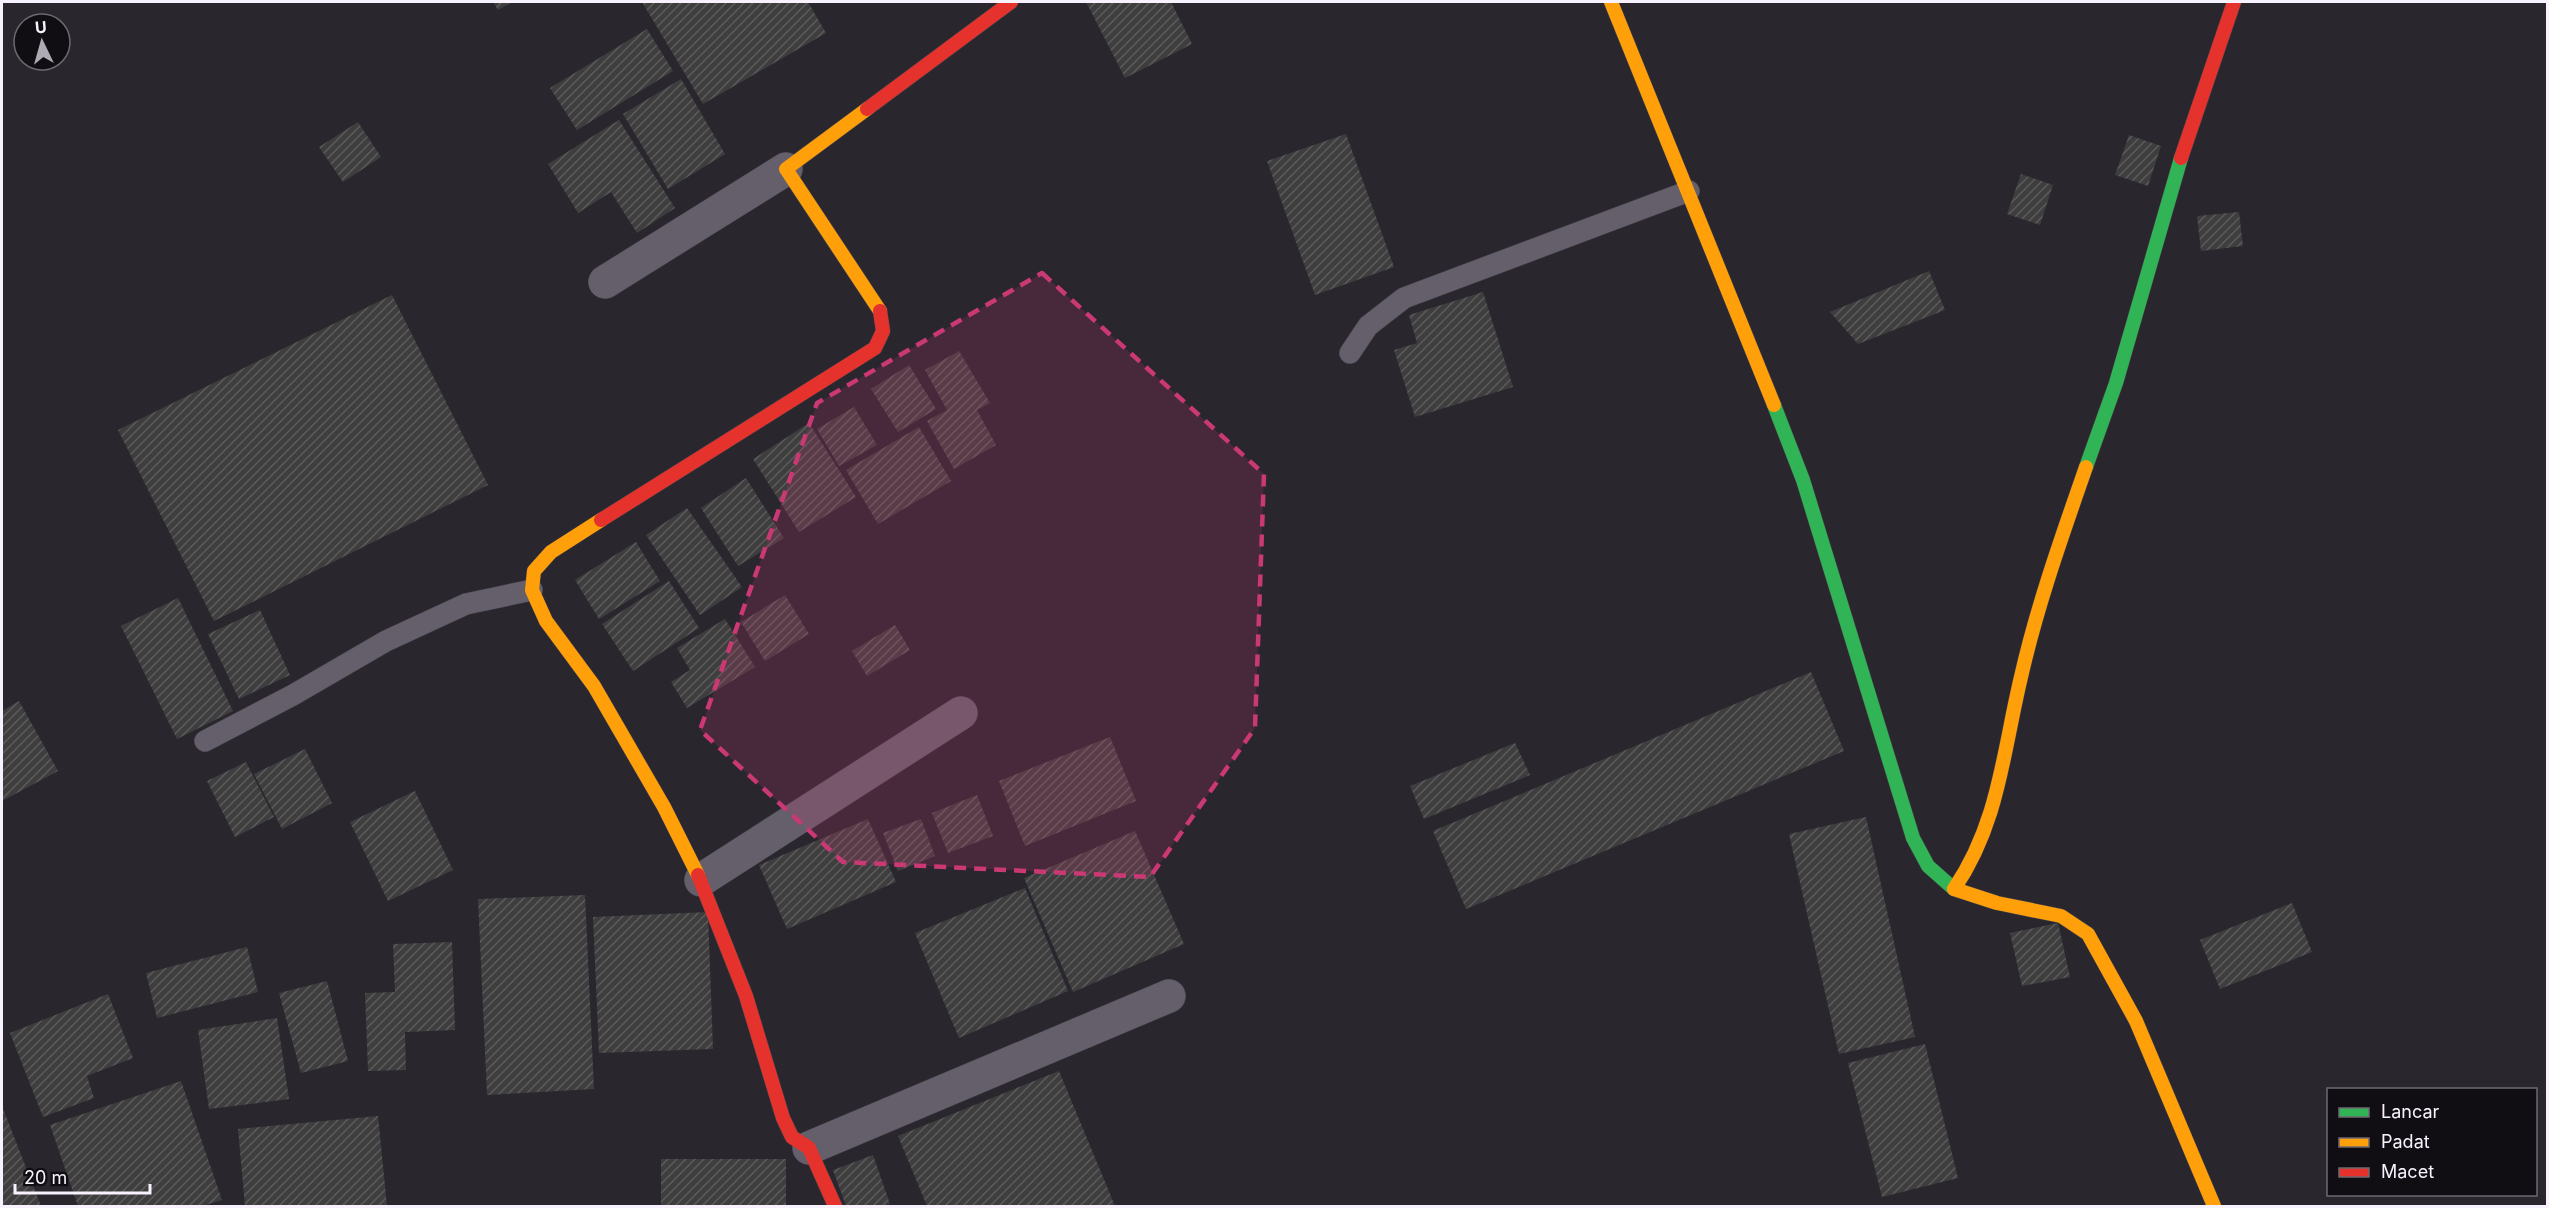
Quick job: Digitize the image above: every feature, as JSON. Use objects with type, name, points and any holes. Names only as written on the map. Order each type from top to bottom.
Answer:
[{"type":"street","points":[[605,282],[786,169],[1011,2]]},
{"type":"street","points":[[1611,2],[1689,191],[1803,480],[1913,838],[1928,867],[1954,889],[1997,903],[2061,916],[2088,934],[2136,1021],[2214,1206]]},
{"type":"street","points":[[1954,889],[1969,867],[1992,813],[2021,675],[2057,554],[2116,383],[2169,196],[2234,2]]},
{"type":"street","points":[[786,169],[881,313],[884,327],[882,337],[875,348],[551,552],[534,571],[532,590],[546,621],[594,686],[664,807],[701,880],[746,996],[783,1118],[792,1137],[809,1148],[835,1206]]},
{"type":"street","points":[[701,880],[961,713]]},
{"type":"street","points":[[809,1148],[1169,996]]},
{"type":"lane","points":[[1350,353],[1368,326],[1404,298],[1689,191]]},
{"type":"lane","points":[[205,741],[293,695],[386,641],[466,604],[532,590]]},
{"type":"highlighted area","points":[[1042,273],[1264,474],[1255,728],[1150,877],[843,862],[700,730],[817,403]]},
{"type":"building","points":[[493,2],[512,2],[498,10]]},
{"type":"building","points":[[642,2],[808,2],[826,33],[703,104]]},
{"type":"building","points":[[1086,2],[1171,2],[1192,44],[1125,78]]},
{"type":"building","points":[[647,29],[673,71],[577,130],[550,88]]},
{"type":"building","points":[[681,79],[725,154],[668,189],[623,114]]},
{"type":"building","points":[[619,120],[675,208],[637,233],[611,192],[578,213],[548,164]]},
{"type":"building","points":[[358,122],[381,157],[343,182],[319,147]]},
{"type":"building","points":[[1346,134],[1394,267],[1315,295],[1267,161]]},
{"type":"building","points":[[2129,135],[2161,146],[2148,186],[2115,175]]},
{"type":"building","points":[[2021,174],[2053,185],[2040,225],[2007,214]]},
{"type":"building","points":[[2239,212],[2243,246],[2201,251],[2197,216]]},
{"type":"building","points":[[1929,271],[1945,310],[1858,344],[1830,312]]},
{"type":"building","points":[[1483,292],[1513,387],[1415,417],[1394,350],[1417,343],[1409,315]]},
{"type":"building","points":[[392,295],[488,485],[214,621],[118,430]]},
{"type":"building","points":[[959,351],[990,403],[977,410],[996,445],[954,469],[927,421],[947,410],[925,370]]},
{"type":"building","points":[[909,365],[936,409],[898,432],[871,389]]},
{"type":"building","points":[[854,407],[877,445],[839,466],[817,429]]},
{"type":"building","points":[[809,423],[856,497],[799,532],[753,459]]},
{"type":"building","points":[[919,427],[951,481],[878,524],[846,470]]},
{"type":"building","points":[[746,478],[784,538],[738,566],[701,508]]},
{"type":"building","points":[[687,508],[742,587],[700,615],[646,535]]},
{"type":"building","points":[[636,542],[660,581],[599,619],[575,580]]},
{"type":"building","points":[[669,581],[699,628],[633,671],[602,624]]},
{"type":"building","points":[[785,595],[809,634],[765,661],[741,622]]},
{"type":"building","points":[[178,598],[233,711],[177,739],[121,626]]},
{"type":"building","points":[[260,610],[290,675],[239,699],[208,634]]},
{"type":"building","points":[[725,619],[755,667],[687,708],[671,682],[690,670],[677,648]]},
{"type":"building","points":[[895,625],[910,650],[867,676],[852,651]]},
{"type":"building","points":[[1811,672],[1844,751],[1466,909],[1433,831]]},
{"type":"building","points":[[19,701],[58,771],[2,801],[2,711]]},
{"type":"building","points":[[1110,737],[1136,801],[1025,846],[999,781]]},
{"type":"building","points":[[1515,743],[1530,775],[1424,819],[1410,786]]},
{"type":"building","points":[[305,749],[332,803],[282,829],[254,774]]},
{"type":"building","points":[[246,762],[274,817],[235,837],[207,781]]},
{"type":"building","points":[[415,791],[453,870],[388,901],[350,822]]},
{"type":"building","points":[[977,795],[993,836],[948,853],[932,813]]},
{"type":"building","points":[[1866,817],[1915,1037],[1839,1054],[1789,834]]},
{"type":"building","points":[[868,819],[896,882],[787,929],[759,865]]},
{"type":"building","points":[[921,819],[935,856],[898,871],[883,833]]},
{"type":"building","points":[[1135,831],[1184,944],[1073,992],[1024,878]]},
{"type":"building","points":[[1025,888],[1068,991],[959,1038],[915,933]]},
{"type":"building","points":[[585,895],[594,1089],[487,1095],[478,899]]},
{"type":"building","points":[[2292,903],[2312,952],[2220,989],[2200,940]]},
{"type":"building","points":[[708,912],[713,1049],[599,1053],[593,917]]},
{"type":"building","points":[[2058,923],[2070,977],[2022,986],[2010,933]]},
{"type":"building","points":[[452,942],[455,1030],[405,1032],[406,1070],[368,1071],[365,993],[395,992],[393,944]]},
{"type":"building","points":[[247,947],[258,992],[157,1018],[146,973]]},
{"type":"building","points":[[327,981],[348,1061],[301,1073],[279,993]]},
{"type":"building","points":[[108,994],[133,1058],[87,1076],[94,1098],[43,1117],[10,1033]]},
{"type":"building","points":[[277,1018],[289,1099],[209,1109],[198,1030]]},
{"type":"building","points":[[1925,1044],[1958,1178],[1882,1197],[1848,1063]]},
{"type":"building","points":[[1059,1071],[1115,1206],[927,1206],[898,1136]]},
{"type":"building","points":[[181,1081],[222,1200],[202,1206],[78,1206],[50,1125]]},
{"type":"building","points":[[2,1106],[41,1206],[2,1206]]},
{"type":"building","points":[[378,1116],[387,1206],[245,1206],[238,1129]]},
{"type":"building","points":[[873,1155],[890,1204],[846,1206],[833,1170]]},
{"type":"building","points":[[661,1159],[786,1159],[786,1206],[661,1206]]},
{"type":"traffic: fast","points":[[2086,467],[2116,383],[2181,158]]},
{"type":"traffic: fast","points":[[1774,405],[1803,480],[1913,838],[1928,866],[1954,889]]},
{"type":"traffic: slow","points":[[1611,2],[1774,405]]},
{"type":"traffic: slow","points":[[867,109],[786,169],[880,311]]},
{"type":"traffic: slow","points":[[1954,889],[1981,839],[1990,813],[2035,624],[2050,571],[2086,467]]},
{"type":"traffic: slow","points":[[601,520],[551,552],[534,571],[532,590],[546,621],[594,686],[664,807],[698,875]]},
{"type":"traffic: slow","points":[[1954,889],[1997,903],[2061,916],[2088,934],[2136,1021],[2214,1206]]},
{"type":"traffic: jam","points":[[867,109],[1011,2]]},
{"type":"traffic: jam","points":[[2181,158],[2234,2]]},
{"type":"traffic: jam","points":[[601,520],[875,348],[883,331],[880,311]]},
{"type":"traffic: jam","points":[[698,875],[746,996],[783,1118],[792,1137],[809,1148],[835,1206]]}]
